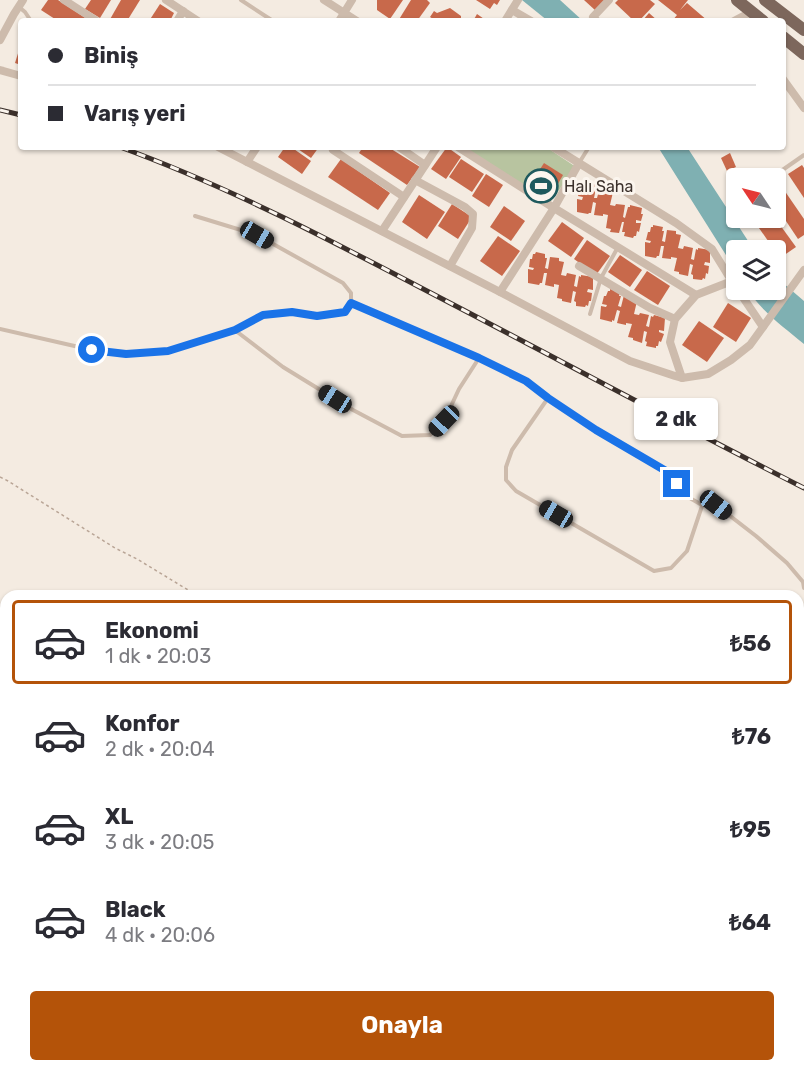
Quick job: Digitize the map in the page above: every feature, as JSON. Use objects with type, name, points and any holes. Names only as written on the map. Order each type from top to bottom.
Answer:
[{"type":"main road","points":[[737,0],[759,18]]},
{"type":"main road","points":[[772,1],[804,30]]},
{"type":"main road","points":[[786,39],[804,54]]},
{"type":"street","points":[[64,0],[92,18]]},
{"type":"street","points":[[166,0],[194,18]]},
{"type":"street","points":[[324,0],[353,18]]},
{"type":"street","points":[[341,18],[352,0]]},
{"type":"street","points":[[594,18],[609,0]]},
{"type":"street","points":[[0,40],[21,4]]},
{"type":"street","points":[[507,18],[515,4],[528,18]]},
{"type":"street","points":[[179,18],[183,11]]},
{"type":"street","points":[[740,18],[751,12]]},
{"type":"street","points":[[0,70],[18,75]]},
{"type":"street","points":[[786,83],[804,108]]},
{"type":"street","points":[[224,150],[630,361],[682,378],[708,374],[750,345],[804,270]]},
{"type":"street","points":[[247,162],[255,150]]},
{"type":"street","points":[[333,150],[404,197]]},
{"type":"street","points":[[403,150],[425,165]]},
{"type":"street","points":[[382,231],[435,150]]},
{"type":"street","points":[[463,150],[696,296]]},
{"type":"street","points":[[558,150],[676,223],[712,249],[726,272]]},
{"type":"street","points":[[500,292],[554,208],[579,164]]},
{"type":"street","points":[[416,180],[465,207],[473,214],[472,228],[450,266]]},
{"type":"street","points":[[579,266],[650,308],[675,319]]},
{"type":"street","points":[[682,378],[670,342],[675,319],[696,296],[726,288]]},
{"type":"street","points":[[745,300],[764,327]]},
{"type":"lane","points":[[241,0],[268,18]]},
{"type":"lane","points":[[21,4],[29,18]]},
{"type":"lane","points":[[579,164],[587,150]]},
{"type":"lane","points":[[785,168],[804,155]]},
{"type":"lane","points":[[0,329],[92,350],[126,354],[168,351],[235,330],[263,315],[292,312],[317,316],[345,312],[351,303],[351,293],[343,283],[266,240],[257,235],[195,216]]},
{"type":"lane","points":[[590,314],[601,278],[618,247]]},
{"type":"lane","points":[[351,303],[479,358],[526,381],[596,430],[666,471],[688,497],[702,505],[716,505],[787,563],[804,588]]},
{"type":"lane","points":[[235,330],[283,367],[352,410],[402,436],[430,435],[444,421],[459,390],[479,358]]},
{"type":"lane","points":[[548,398],[512,450],[506,467],[506,480],[516,491],[654,571],[671,568],[687,551],[702,505]]},
{"type":"path","points":[[0,477],[114,548],[188,590]]},
{"type":"green space","name":"Halı Saha","points":[[464,150],[550,150],[576,167],[548,205]]},
{"type":"water","points":[[522,0],[560,0],[580,18],[544,18]]},
{"type":"water","points":[[660,150],[689,150],[726,207],[726,228],[740,228],[747,240],[726,240],[726,255]]},
{"type":"water","points":[[786,286],[804,301],[804,344],[781,325],[756,300],[786,300]]},
{"type":"building","points":[[48,0],[58,0],[85,18],[53,18],[41,10]]},
{"type":"building","points":[[91,0],[111,0],[100,18],[85,9]]},
{"type":"building","points":[[121,0],[140,0],[129,18],[111,18]]},
{"type":"building","points":[[377,0],[403,0],[391,18],[377,10]]},
{"type":"building","points":[[411,0],[427,0],[430,3],[419,18],[400,18]]},
{"type":"building","points":[[476,0],[500,0],[490,9]]},
{"type":"building","points":[[584,0],[606,0],[596,11]]},
{"type":"building","points":[[618,0],[650,0],[655,4],[642,18],[631,18],[615,3]]},
{"type":"building","points":[[658,0],[688,0],[680,10],[687,3],[704,18],[674,18],[677,15]]},
{"type":"building","points":[[160,4],[174,13],[172,18],[151,18]]},
{"type":"building","points":[[450,8],[461,18],[430,17],[434,11],[437,13]]},
{"type":"building","points":[[649,13],[655,18],[645,18]]},
{"type":"building","points":[[283,150],[295,150],[311,161],[302,174],[278,157]]},
{"type":"building","points":[[299,150],[317,150],[311,158]]},
{"type":"building","points":[[361,150],[393,150],[420,167],[407,185],[359,153]]},
{"type":"building","points":[[445,150],[451,150],[461,157],[446,179],[431,169]]},
{"type":"building","points":[[730,153],[736,167],[726,169],[721,158]]},
{"type":"building","points":[[341,159],[390,193],[378,210],[328,177]]},
{"type":"building","points":[[461,159],[484,174],[472,192],[449,177]]},
{"type":"building","points":[[544,163],[563,175],[555,189],[535,177]]},
{"type":"building","points":[[802,165],[804,168],[804,198],[788,174]]},
{"type":"building","points":[[486,174],[503,185],[489,207],[472,196]]},
{"type":"building","points":[[585,182],[595,184],[594,198],[597,198],[600,187],[613,192],[610,205],[625,205],[623,217],[625,218],[630,205],[642,208],[641,221],[636,220],[636,223],[641,223],[636,236],[633,238],[624,236],[625,232],[622,232],[624,222],[622,222],[619,233],[610,232],[611,229],[606,228],[608,215],[594,215],[596,203],[593,202],[591,213],[577,212],[577,199],[582,200],[583,197],[578,196]]},
{"type":"building","points":[[786,193],[804,219],[804,235],[798,239],[786,221]]},
{"type":"building","points":[[419,195],[445,212],[427,239],[402,222]]},
{"type":"building","points":[[452,204],[472,217],[458,239],[438,226]]},
{"type":"building","points":[[504,206],[525,221],[511,241],[490,227]]},
{"type":"building","points":[[562,222],[584,238],[571,257],[548,241]]},
{"type":"building","points":[[653,225],[663,227],[662,241],[665,242],[667,230],[676,231],[676,234],[681,235],[678,248],[683,249],[684,246],[693,248],[691,259],[694,260],[698,248],[710,250],[710,263],[705,262],[704,265],[709,266],[705,279],[693,279],[691,274],[693,265],[690,264],[688,276],[674,271],[677,258],[662,258],[664,246],[661,246],[659,256],[656,258],[645,256],[645,242],[650,243],[651,241],[646,240]]},
{"type":"building","points":[[759,228],[782,228],[796,247],[786,254],[786,240],[767,240]]},
{"type":"building","points":[[498,236],[520,251],[502,276],[480,261]]},
{"type":"building","points":[[587,240],[610,256],[596,275],[574,259]]},
{"type":"building","points":[[536,252],[545,254],[547,258],[545,268],[548,269],[550,257],[559,258],[559,261],[564,262],[561,275],[566,276],[567,273],[576,275],[574,286],[577,287],[581,275],[593,277],[593,290],[588,289],[587,292],[592,293],[588,306],[576,306],[574,301],[576,292],[573,291],[571,303],[557,298],[559,285],[554,284],[554,287],[545,285],[547,273],[544,273],[542,283],[539,285],[528,283],[528,269],[533,270],[534,268],[529,267],[530,259]]},
{"type":"building","points":[[620,255],[642,270],[630,287],[608,272]]},
{"type":"building","points":[[647,271],[670,286],[658,305],[634,290]]},
{"type":"building","points":[[610,289],[620,292],[618,306],[621,307],[624,295],[637,301],[634,314],[649,315],[646,326],[649,327],[651,316],[665,318],[664,331],[659,330],[664,334],[656,348],[646,346],[647,332],[644,331],[642,343],[628,337],[632,324],[617,323],[620,311],[617,310],[612,322],[600,319],[601,306],[606,307],[607,305],[602,304],[604,296]]},
{"type":"building","points":[[728,303],[751,318],[736,342],[713,327]]},
{"type":"building","points":[[699,321],[724,338],[707,362],[682,345]]},
{"type":"railway","points":[[0,110],[18,114]]},
{"type":"railway","points":[[128,150],[238,196],[315,233],[804,488]]},
{"type":"place","name":"Halı Saha","points":[[541,186]]},
{"type":"route","points":[[92,350],[126,354],[168,351],[235,330],[263,315],[292,312],[317,316],[345,312],[351,303],[479,358],[526,381],[596,430],[666,471],[677,484]]}]
